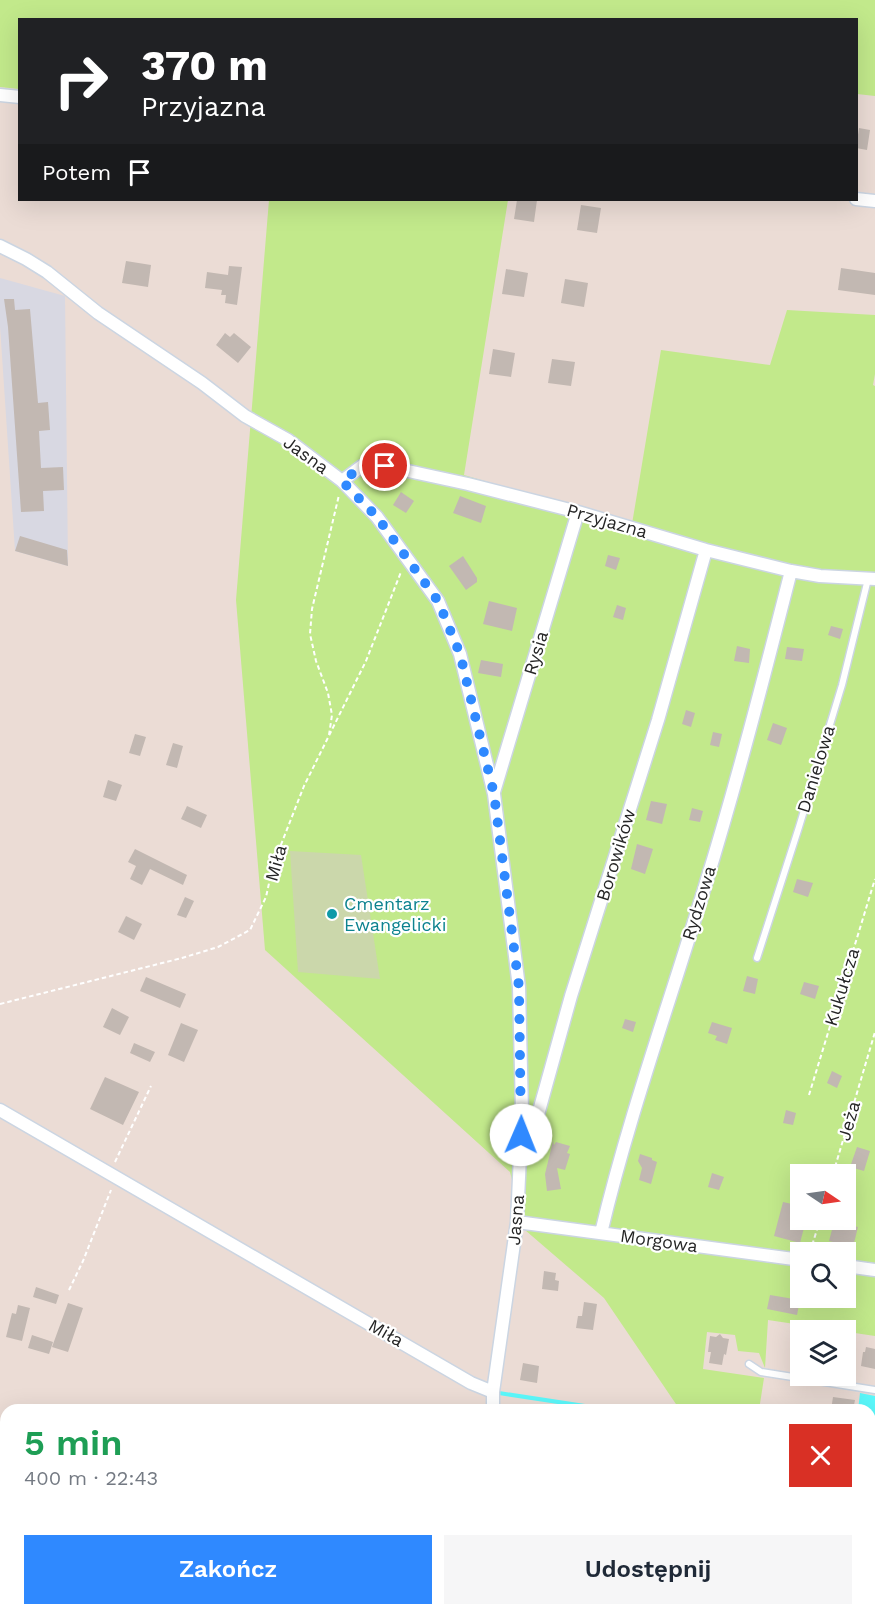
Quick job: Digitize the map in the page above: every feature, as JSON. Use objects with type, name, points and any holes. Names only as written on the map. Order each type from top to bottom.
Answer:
[{"type":"street","points":[[0,95],[18,97]]},
{"type":"street","points":[[858,198],[875,201]]},
{"type":"street","name":"Jasna","points":[[0,246],[47,272],[98,313],[202,383],[245,416],[288,440],[342,481],[377,517],[438,601],[460,654],[494,794],[519,987],[522,1111],[517,1222],[493,1404]]},
{"type":"street","name":"Przyjazna","points":[[342,481],[363,466],[385,466],[578,512],[706,550],[791,571],[871,579]]},
{"type":"street","name":"Rysia","points":[[494,794],[578,512]]},
{"type":"street","name":"Borowików","points":[[520,1158],[529,1146],[571,996],[658,720],[706,550]]},
{"type":"street","name":"Rydzowa","points":[[602,1233],[651,1053],[705,886],[753,719],[791,571]]},
{"type":"street","name":"Miła","points":[[0,1110],[461,1377],[493,1392]]},
{"type":"street","name":"Morgowa","points":[[517,1222],[790,1259]]},
{"type":"street","points":[[856,1267],[875,1270]]},
{"type":"lane","name":"Danielowa","points":[[757,958],[842,685],[871,579]]},
{"type":"lane","points":[[748,1364],[761,1372],[875,1390]]},
{"type":"path","points":[[328,739],[332,716],[328,693],[316,661],[310,634],[312,609],[342,481]]},
{"type":"path","name":"Miła","points":[[0,1004],[191,955],[226,943],[250,930],[266,897],[273,865],[303,786],[366,661],[407,558]]},
{"type":"path","name":"Kukułcza","points":[[808,1095],[875,879]]},
{"type":"path","name":"Jeża","points":[[836,1164],[875,1032]]},
{"type":"path","points":[[69,1290],[83,1260],[113,1174],[151,1086]]},
{"type":"shaded area","points":[[0,278],[65,296],[68,566],[15,551],[0,326]]},
{"type":"green space","points":[[0,0],[875,0],[875,96],[858,94],[858,18],[18,18],[18,89],[0,87]]},
{"type":"green space","points":[[269,201],[508,201],[464,475],[632,524],[661,350],[770,365],[787,310],[875,315],[873,385],[875,386],[875,1336],[856,1333],[856,1320],[790,1320],[790,1323],[768,1320],[765,1368],[759,1353],[738,1351],[735,1335],[707,1332],[703,1369],[764,1378],[760,1404],[676,1404],[604,1298],[525,1230],[510,1172],[265,950],[236,600]]},
{"type":"green space","name":"Cmentarz Ewangelicki","points":[[290,851],[361,855],[380,979],[298,972]]},
{"type":"water","points":[[860,1393],[875,1396],[875,1404],[859,1404]]},
{"type":"building","points":[[859,128],[870,130],[867,150],[858,148]]},
{"type":"building","points":[[517,201],[537,201],[534,222],[514,219]]},
{"type":"building","points":[[581,205],[601,208],[597,233],[577,230]]},
{"type":"building","points":[[126,261],[151,265],[148,287],[122,283]]},
{"type":"building","points":[[229,266],[242,267],[237,305],[225,303],[226,295],[221,295],[222,290],[205,288],[207,272],[228,275]]},
{"type":"building","points":[[841,268],[875,273],[875,295],[838,290]]},
{"type":"building","points":[[506,269],[528,273],[524,297],[502,294]]},
{"type":"building","points":[[565,279],[588,283],[584,307],[561,303]]},
{"type":"building","points":[[4,299],[14,299],[15,310],[30,309],[38,403],[48,402],[50,430],[39,431],[41,468],[63,467],[64,490],[43,491],[44,511],[21,512]]},
{"type":"building","points":[[225,333],[230,337],[234,333],[251,347],[238,363],[216,345]]},
{"type":"building","points":[[493,349],[515,353],[511,377],[489,374]]},
{"type":"building","points":[[552,359],[575,362],[571,386],[548,383]]},
{"type":"building","points":[[401,492],[414,501],[406,513],[393,505]]},
{"type":"building","points":[[460,496],[486,506],[481,523],[453,513]]},
{"type":"building","points":[[20,536],[67,550],[68,566],[15,551]]},
{"type":"building","points":[[608,555],[620,558],[616,570],[605,566]]},
{"type":"building","points":[[463,556],[477,578],[477,582],[466,590],[449,566]]},
{"type":"building","points":[[489,601],[517,608],[512,631],[483,624]]},
{"type":"building","points":[[617,605],[626,608],[623,620],[613,617]]},
{"type":"building","points":[[831,626],[843,629],[840,639],[828,635]]},
{"type":"building","points":[[737,646],[750,649],[749,663],[734,661]]},
{"type":"building","points":[[787,647],[804,649],[802,661],[785,659]]},
{"type":"building","points":[[481,660],[503,664],[501,677],[478,673]]},
{"type":"building","points":[[686,710],[695,713],[691,727],[682,724]]},
{"type":"building","points":[[773,723],[787,728],[781,745],[767,740]]},
{"type":"building","points":[[713,732],[722,734],[719,747],[710,745]]},
{"type":"building","points":[[135,734],[146,737],[140,756],[129,753]]},
{"type":"building","points":[[173,743],[183,746],[177,768],[166,765]]},
{"type":"building","points":[[108,780],[122,785],[116,801],[103,797]]},
{"type":"building","points":[[651,801],[667,804],[662,824],[646,820]]},
{"type":"building","points":[[187,806],[207,815],[201,828],[181,819]]},
{"type":"building","points":[[692,808],[703,811],[700,822],[689,820]]},
{"type":"building","points":[[637,844],[653,849],[645,874],[631,869]]},
{"type":"building","points":[[135,849],[187,875],[183,885],[150,869],[142,885],[130,879],[136,866],[128,862]]},
{"type":"building","points":[[797,879],[813,883],[808,897],[793,892]]},
{"type":"building","points":[[185,897],[194,901],[186,918],[177,915]]},
{"type":"building","points":[[126,916],[142,924],[134,940],[118,932]]},
{"type":"building","points":[[747,976],[758,979],[755,994],[743,991]]},
{"type":"building","points":[[146,977],[186,994],[180,1008],[140,991]]},
{"type":"building","points":[[804,982],[819,986],[815,999],[800,994]]},
{"type":"building","points":[[112,1008],[129,1017],[120,1035],[103,1027]]},
{"type":"building","points":[[625,1019],[636,1022],[633,1032],[622,1028]]},
{"type":"building","points":[[712,1022],[732,1028],[727,1044],[715,1040],[717,1036],[708,1033]]},
{"type":"building","points":[[181,1023],[198,1030],[184,1062],[168,1055]]},
{"type":"building","points":[[134,1043],[155,1052],[150,1062],[130,1053]]},
{"type":"building","points":[[832,1071],[842,1076],[837,1088],[827,1083]]},
{"type":"building","points":[[105,1077],[139,1092],[123,1125],[90,1109]]},
{"type":"building","points":[[786,1110],[796,1113],[793,1125],[783,1123]]},
{"type":"building","points":[[553,1141],[554,1145],[556,1142],[570,1146],[567,1153],[570,1154],[565,1170],[557,1168],[561,1189],[547,1191],[545,1174]]},
{"type":"building","points":[[857,1147],[870,1151],[864,1171],[856,1169],[856,1164],[851,1164]]},
{"type":"building","points":[[640,1154],[657,1162],[651,1184],[639,1180],[642,1168],[638,1161]]},
{"type":"building","points":[[712,1173],[724,1177],[719,1190],[708,1187]]},
{"type":"building","points":[[783,1202],[790,1204],[790,1230],[803,1230],[800,1242],[774,1236]]},
{"type":"building","points":[[856,1226],[858,1227],[854,1242],[829,1241],[832,1230],[856,1230]]},
{"type":"building","points":[[544,1271],[556,1273],[555,1280],[559,1281],[558,1291],[542,1289]]},
{"type":"building","points":[[36,1287],[59,1295],[56,1304],[33,1297]]},
{"type":"building","points":[[770,1295],[790,1298],[790,1308],[798,1308],[797,1315],[767,1309]]},
{"type":"building","points":[[584,1302],[597,1304],[593,1330],[576,1328],[578,1316],[582,1316]]},
{"type":"building","points":[[68,1303],[83,1308],[68,1352],[52,1347]]},
{"type":"building","points":[[18,1305],[30,1308],[22,1341],[6,1337],[12,1313],[16,1314]]},
{"type":"building","points":[[720,1334],[723,1338],[729,1339],[722,1365],[709,1363],[711,1352],[708,1352],[710,1336],[716,1337]]},
{"type":"building","points":[[32,1335],[53,1342],[49,1354],[28,1348]]},
{"type":"building","points":[[866,1347],[875,1349],[875,1369],[861,1366]]},
{"type":"building","points":[[523,1363],[539,1366],[537,1383],[520,1380]]},
{"type":"building","points":[[833,1397],[855,1400],[854,1404],[832,1404]]},
{"type":"waterway","points":[[499,1393],[571,1404]]},
{"type":"place","name":"Cmentarz Ewangelicki","points":[[332,914]]},
{"type":"route","points":[[385,466],[363,466],[342,481],[377,517],[438,601],[460,654],[494,794],[519,987],[521,1135]]}]
